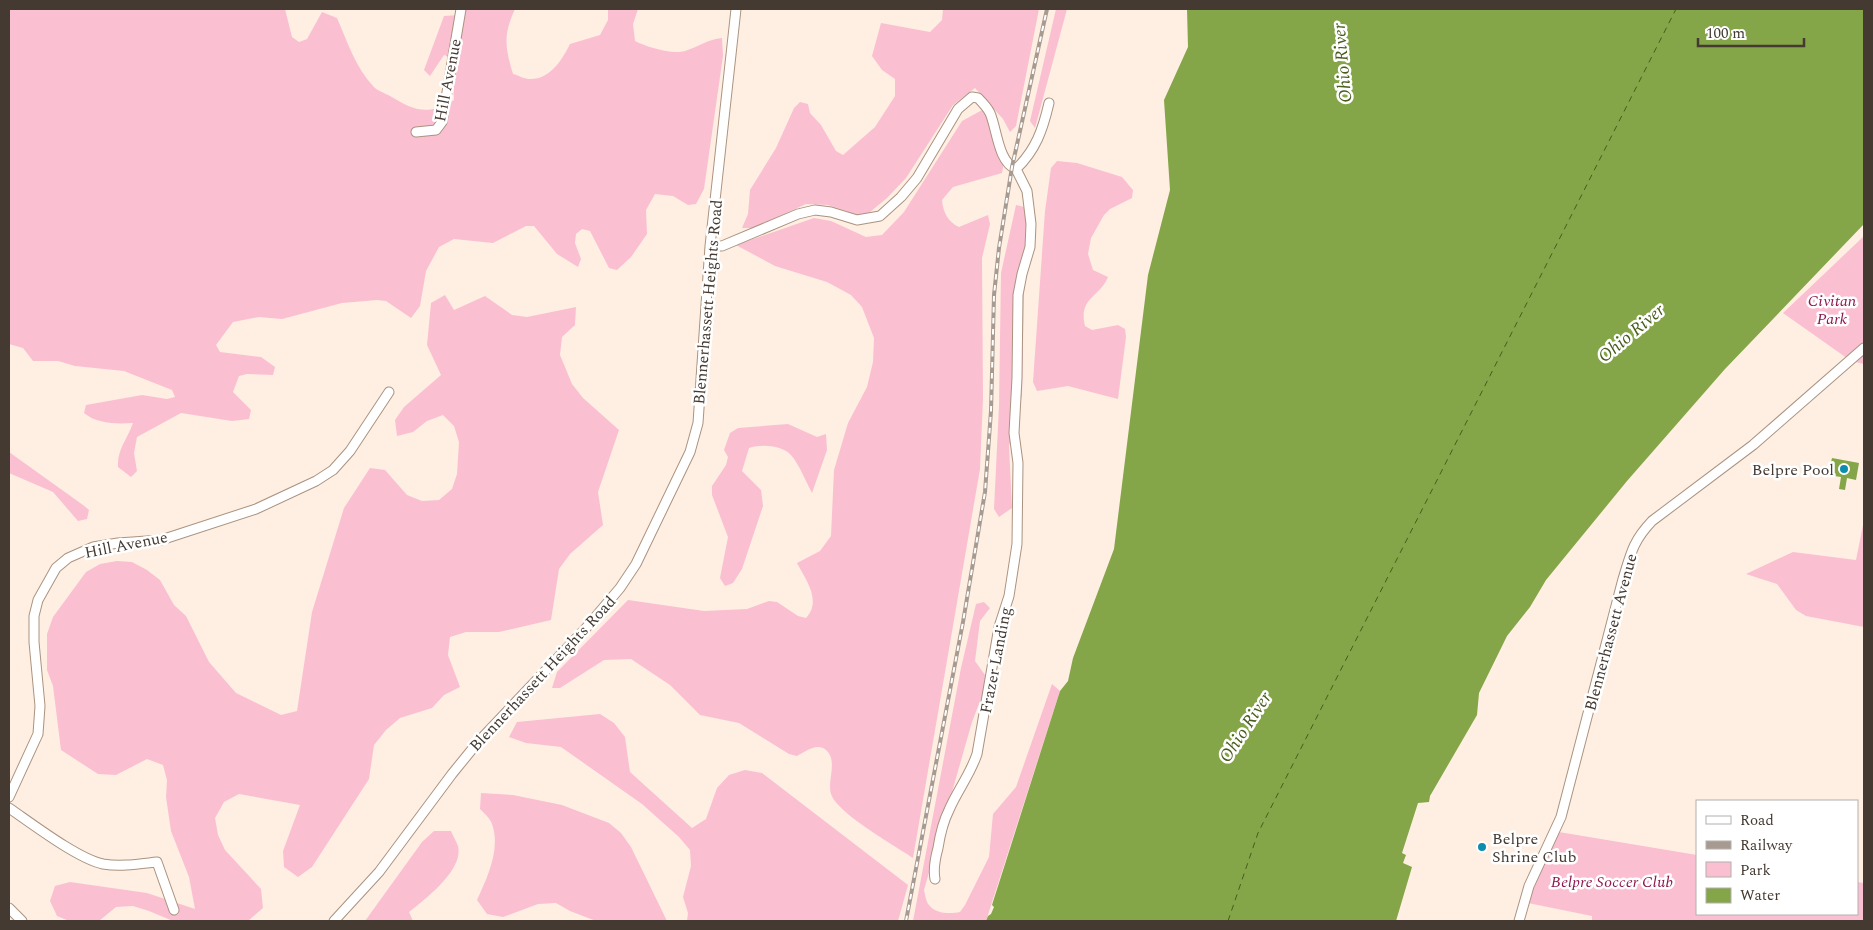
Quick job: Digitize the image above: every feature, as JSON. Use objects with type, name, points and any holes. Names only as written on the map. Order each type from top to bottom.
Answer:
[{"type":"street","name":"Hill Avenue","points":[[416,132],[436,130],[442,122],[461,9]]},
{"type":"street","name":"Blennerhassett Heights Road","points":[[334,921],[379,872],[472,749],[586,628],[620,588],[636,564],[690,452],[698,423],[710,246],[736,9]]},
{"type":"street","name":"Frazer Landing","points":[[710,246],[722,246],[798,214],[815,210],[831,212],[857,220],[880,216],[901,197],[917,178],[958,109],[972,97],[978,98],[990,114],[1000,146],[1009,163],[1016,169],[1027,191],[1031,224],[1030,247],[1018,295],[1014,433],[1018,463],[1017,544],[1009,596],[999,627],[977,754],[972,769],[948,811],[935,861],[935,879]]},
{"type":"street","points":[[1016,169],[1029,156],[1038,141],[1049,103]]},
{"type":"street","name":"Blennerhassett Avenue","points":[[1519,921],[1529,886],[1561,817],[1631,551],[1639,535],[1652,521],[1753,445],[1864,348]]},
{"type":"street","name":"Hill Avenue","points":[[9,798],[38,734],[40,706],[34,642],[34,616],[38,600],[56,568],[68,558],[93,547],[161,540],[256,509],[316,481],[333,470],[350,451],[389,392]]},
{"type":"street","points":[[9,808],[81,855],[102,863],[124,865],[158,862],[174,910]]},
{"type":"street","points":[[9,908],[22,921]]},
{"type":"green space","points":[[9,9],[285,9],[292,37],[299,42],[307,39],[322,12],[337,18],[357,63],[375,88],[414,108],[429,110],[454,100],[452,58],[444,55],[430,76],[424,70],[444,16],[460,15],[467,9],[515,9],[508,26],[506,41],[508,56],[513,74],[529,79],[549,73],[559,62],[570,44],[600,35],[608,20],[608,9],[638,9],[633,24],[635,41],[646,46],[660,50],[680,52],[722,38],[723,56],[704,189],[696,204],[688,205],[673,196],[655,194],[646,210],[647,234],[631,257],[617,270],[609,268],[590,231],[582,229],[576,234],[575,243],[581,259],[578,267],[557,254],[534,226],[526,226],[493,243],[454,239],[439,247],[426,271],[420,306],[411,318],[386,301],[377,300],[342,303],[282,319],[259,317],[233,322],[216,345],[220,352],[261,357],[275,367],[273,375],[247,374],[239,376],[233,392],[251,410],[249,419],[232,421],[181,413],[137,437],[134,453],[137,471],[131,477],[118,467],[118,461],[133,423],[113,423],[89,417],[84,413],[86,405],[142,395],[167,399],[175,397],[172,390],[124,371],[75,366],[58,361],[33,361],[23,348],[9,344]]},
{"type":"green space","points":[[943,9],[1039,9],[1016,126],[1010,132],[1003,119],[975,88],[953,105],[906,178],[887,198],[864,217],[828,205],[806,204],[754,228],[742,228],[748,214],[750,190],[776,148],[794,108],[800,102],[808,104],[810,113],[821,125],[836,151],[843,155],[875,127],[895,96],[895,79],[882,70],[872,56],[881,23],[930,32],[942,20]]},
{"type":"green space","points":[[1056,9],[1067,9],[1035,128],[1030,121]]},
{"type":"green space","points":[[984,109],[1004,162],[1002,173],[953,187],[942,200],[947,216],[959,227],[988,215],[990,224],[982,258],[983,398],[980,469],[913,858],[880,837],[835,802],[830,789],[831,756],[821,747],[812,748],[797,756],[789,754],[739,723],[700,715],[670,685],[631,659],[604,660],[560,688],[552,688],[557,672],[628,600],[704,611],[747,609],[769,601],[777,602],[798,616],[806,618],[811,611],[813,598],[808,583],[797,563],[820,551],[831,536],[834,470],[848,423],[867,387],[873,362],[874,338],[862,307],[851,295],[827,282],[775,266],[736,245],[814,218],[831,221],[866,237],[882,235],[904,212],[962,121]]},
{"type":"green space","points":[[1057,161],[1077,163],[1122,177],[1133,190],[1132,198],[1110,209],[1104,215],[1091,238],[1088,254],[1093,270],[1108,277],[1087,303],[1084,317],[1085,326],[1092,330],[1118,325],[1125,329],[1126,337],[1118,399],[1068,386],[1037,391],[1033,382],[1045,211],[1051,168]]},
{"type":"green space","points":[[1016,205],[1032,209],[1024,292],[1022,396],[1009,446],[1012,508],[999,517],[994,509],[999,406],[1001,273]]},
{"type":"green space","name":"Civitan Park","points":[[1864,236],[1864,364],[1851,361],[1783,313]]},
{"type":"green space","points":[[445,295],[454,310],[485,296],[512,315],[527,317],[576,307],[575,325],[562,337],[560,355],[572,384],[583,398],[619,430],[598,492],[603,525],[570,554],[559,569],[551,620],[499,632],[466,632],[450,637],[448,655],[460,687],[444,695],[432,708],[400,718],[386,730],[374,745],[369,779],[312,867],[298,877],[284,867],[283,851],[300,805],[239,794],[224,802],[215,818],[218,835],[225,850],[261,889],[263,908],[248,921],[173,921],[133,906],[116,907],[99,921],[69,921],[57,916],[50,901],[55,886],[70,882],[147,893],[195,909],[189,877],[171,831],[166,797],[167,780],[163,765],[147,759],[116,775],[98,774],[61,750],[53,686],[47,670],[47,634],[53,617],[86,572],[100,564],[117,561],[132,562],[160,580],[174,605],[186,616],[209,662],[236,693],[281,715],[297,711],[312,612],[344,508],[370,468],[385,470],[407,495],[422,501],[439,500],[452,489],[457,474],[459,442],[454,426],[443,415],[427,421],[413,432],[397,436],[395,420],[404,407],[441,375],[427,345],[431,303]]},
{"type":"green space","points":[[788,424],[817,437],[826,434],[827,450],[812,493],[797,463],[787,452],[771,446],[749,448],[742,471],[761,490],[763,506],[742,569],[733,583],[725,586],[720,578],[728,537],[712,495],[712,486],[726,465],[728,457],[724,450],[730,433],[738,428]]},
{"type":"green space","points":[[9,452],[89,510],[87,519],[78,521],[53,492],[9,473]]},
{"type":"green space","points":[[1864,520],[1864,627],[1806,616],[1796,610],[1777,584],[1746,574],[1793,552],[1856,560]]},
{"type":"green space","points":[[984,602],[990,608],[980,621],[975,661],[985,675],[984,691],[972,722],[924,890],[928,904],[935,910],[943,913],[956,913],[960,912],[965,905],[989,857],[993,814],[1016,787],[1052,684],[1060,691],[986,921],[913,921],[961,668],[976,604]]},
{"type":"green space","points":[[600,714],[614,723],[625,737],[630,772],[692,828],[706,819],[717,788],[729,775],[745,770],[762,773],[908,885],[898,921],[687,921],[688,913],[683,897],[691,866],[690,850],[679,837],[642,804],[561,747],[526,743],[509,737],[517,722]]},
{"type":"green space","points":[[481,793],[513,795],[562,805],[609,823],[621,833],[631,847],[667,921],[596,921],[570,911],[556,903],[538,904],[503,917],[487,914],[477,900],[492,863],[495,843],[491,822],[480,809]]},
{"type":"green space","points":[[434,831],[451,831],[458,846],[458,855],[455,865],[442,883],[409,912],[413,921],[365,921],[422,842]]},
{"type":"green space","name":"Belpre Soccer Club","points":[[1559,832],[1696,855],[1696,915],[1858,915],[1858,882],[1864,883],[1864,921],[1592,921],[1592,916],[1528,903],[1533,887]]},
{"type":"water","name":"Ohio River","points":[[1187,9],[1864,9],[1864,224],[1725,369],[1627,481],[1546,580],[1530,607],[1507,636],[1479,693],[1477,715],[1430,796],[1429,802],[1418,803],[1402,853],[1406,855],[1403,863],[1412,867],[1396,921],[986,921],[994,907],[992,905],[1060,691],[1068,681],[1073,658],[1114,549],[1148,275],[1170,190],[1164,100],[1188,47]]},
{"type":"water","name":"Belpre Pool","points":[[1832,458],[1859,463],[1856,480],[1847,478],[1845,490],[1839,489],[1841,477],[1828,475]]},
{"type":"ferry route","points":[[1228,921],[1258,833],[1676,9]]},
{"type":"railway","points":[[906,921],[963,622],[985,492],[991,411],[994,295],[999,248],[1012,167],[1047,9]]},
{"type":"place","name":"Belpre Pool","points":[[1844,469]]},
{"type":"place","name":"Belpre Shrine Club","points":[[1482,847]]}]
